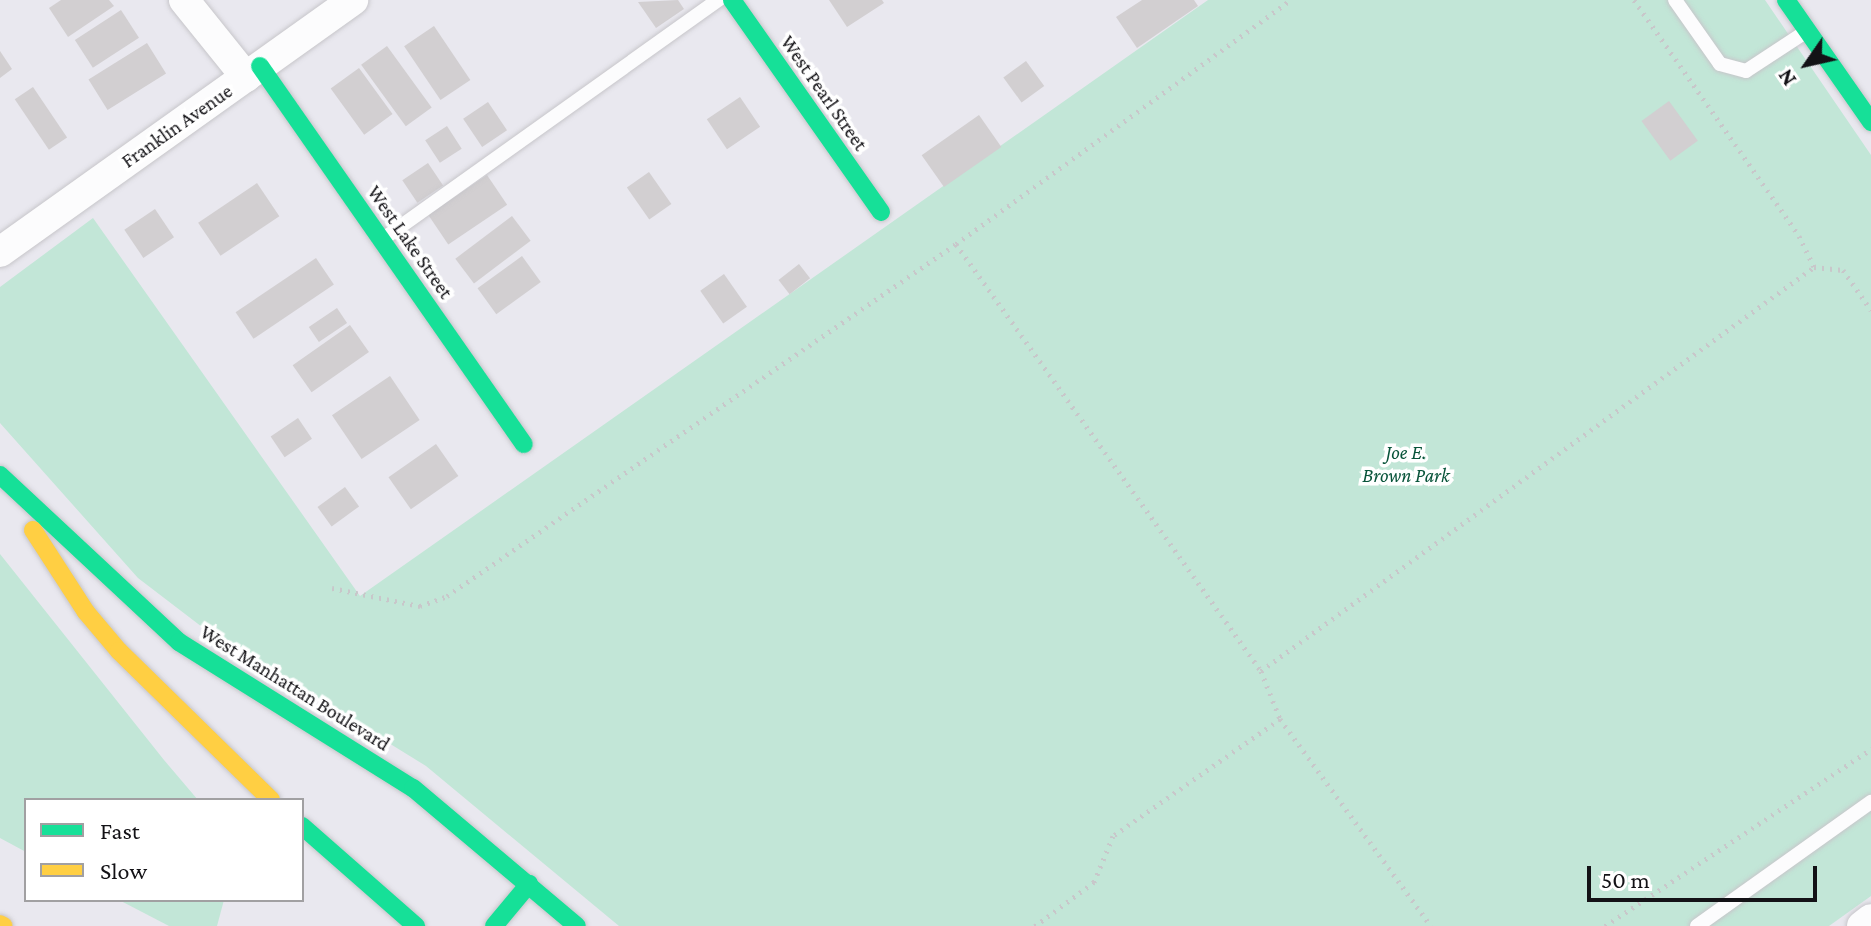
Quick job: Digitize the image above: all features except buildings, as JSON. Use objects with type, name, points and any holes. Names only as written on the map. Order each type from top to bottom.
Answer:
[{"type":"main road","name":"West Pearl Street","points":[[732,0],[881,212]]},
{"type":"main road","points":[[1786,0],[1871,122]]},
{"type":"main road","name":"West Lake Street","points":[[253,72],[382,240],[524,444]]},
{"type":"main road","name":"West Manhattan Boulevard","points":[[0,476],[94,621],[174,710],[269,798]]},
{"type":"main road","name":"West Manhattan Boulevard","points":[[0,476],[179,642],[256,695],[413,788],[577,926]]},
{"type":"main road","points":[[304,828],[416,926]]},
{"type":"main road","points":[[494,926],[529,884]]},
{"type":"street","points":[[184,0],[253,72]]},
{"type":"street","name":"Franklin Avenue","points":[[0,252],[353,0]]},
{"type":"street","points":[[1862,926],[1871,919]]},
{"type":"lane","points":[[382,240],[718,0]]},
{"type":"lane","points":[[1675,0],[1720,64],[1746,71],[1808,31]]},
{"type":"lane","points":[[1697,926],[1871,802]]},
{"type":"path","points":[[332,588],[420,606],[447,596],[956,244],[1290,0]]},
{"type":"path","points":[[1634,0],[1799,236],[1814,267]]},
{"type":"path","points":[[956,244],[1261,671],[1280,719],[1431,926]]},
{"type":"path","points":[[1261,671],[1814,267],[1843,270],[1871,310]]},
{"type":"path","points":[[1035,926],[1094,882],[1113,836],[1280,719]]},
{"type":"path","points":[[1605,926],[1871,749]]},
{"type":"green space","name":"Joe E. Brown Park","points":[[1208,0],[1765,0],[1871,155],[1871,896],[1829,926],[619,926],[426,766],[206,630],[138,578],[0,423],[0,287],[93,218],[360,596]]},
{"type":"green space","points":[[0,554],[196,798],[24,798],[24,851],[0,838]]},
{"type":"green space","points":[[123,902],[223,902],[217,926],[169,926]]},
{"type":"traffic: fast","points":[[732,0],[881,212]]},
{"type":"traffic: fast","points":[[1786,0],[1871,122]]},
{"type":"traffic: fast","points":[[260,66],[524,444]]},
{"type":"traffic: fast","points":[[0,475],[179,642],[413,788],[577,926]]},
{"type":"traffic: fast","points":[[304,828],[416,926]]},
{"type":"traffic: fast","points":[[494,926],[529,884]]},
{"type":"traffic: slow","points":[[33,530],[86,612],[119,651],[269,798]]},
{"type":"traffic: slow","points":[[0,924],[4,926]]}]
